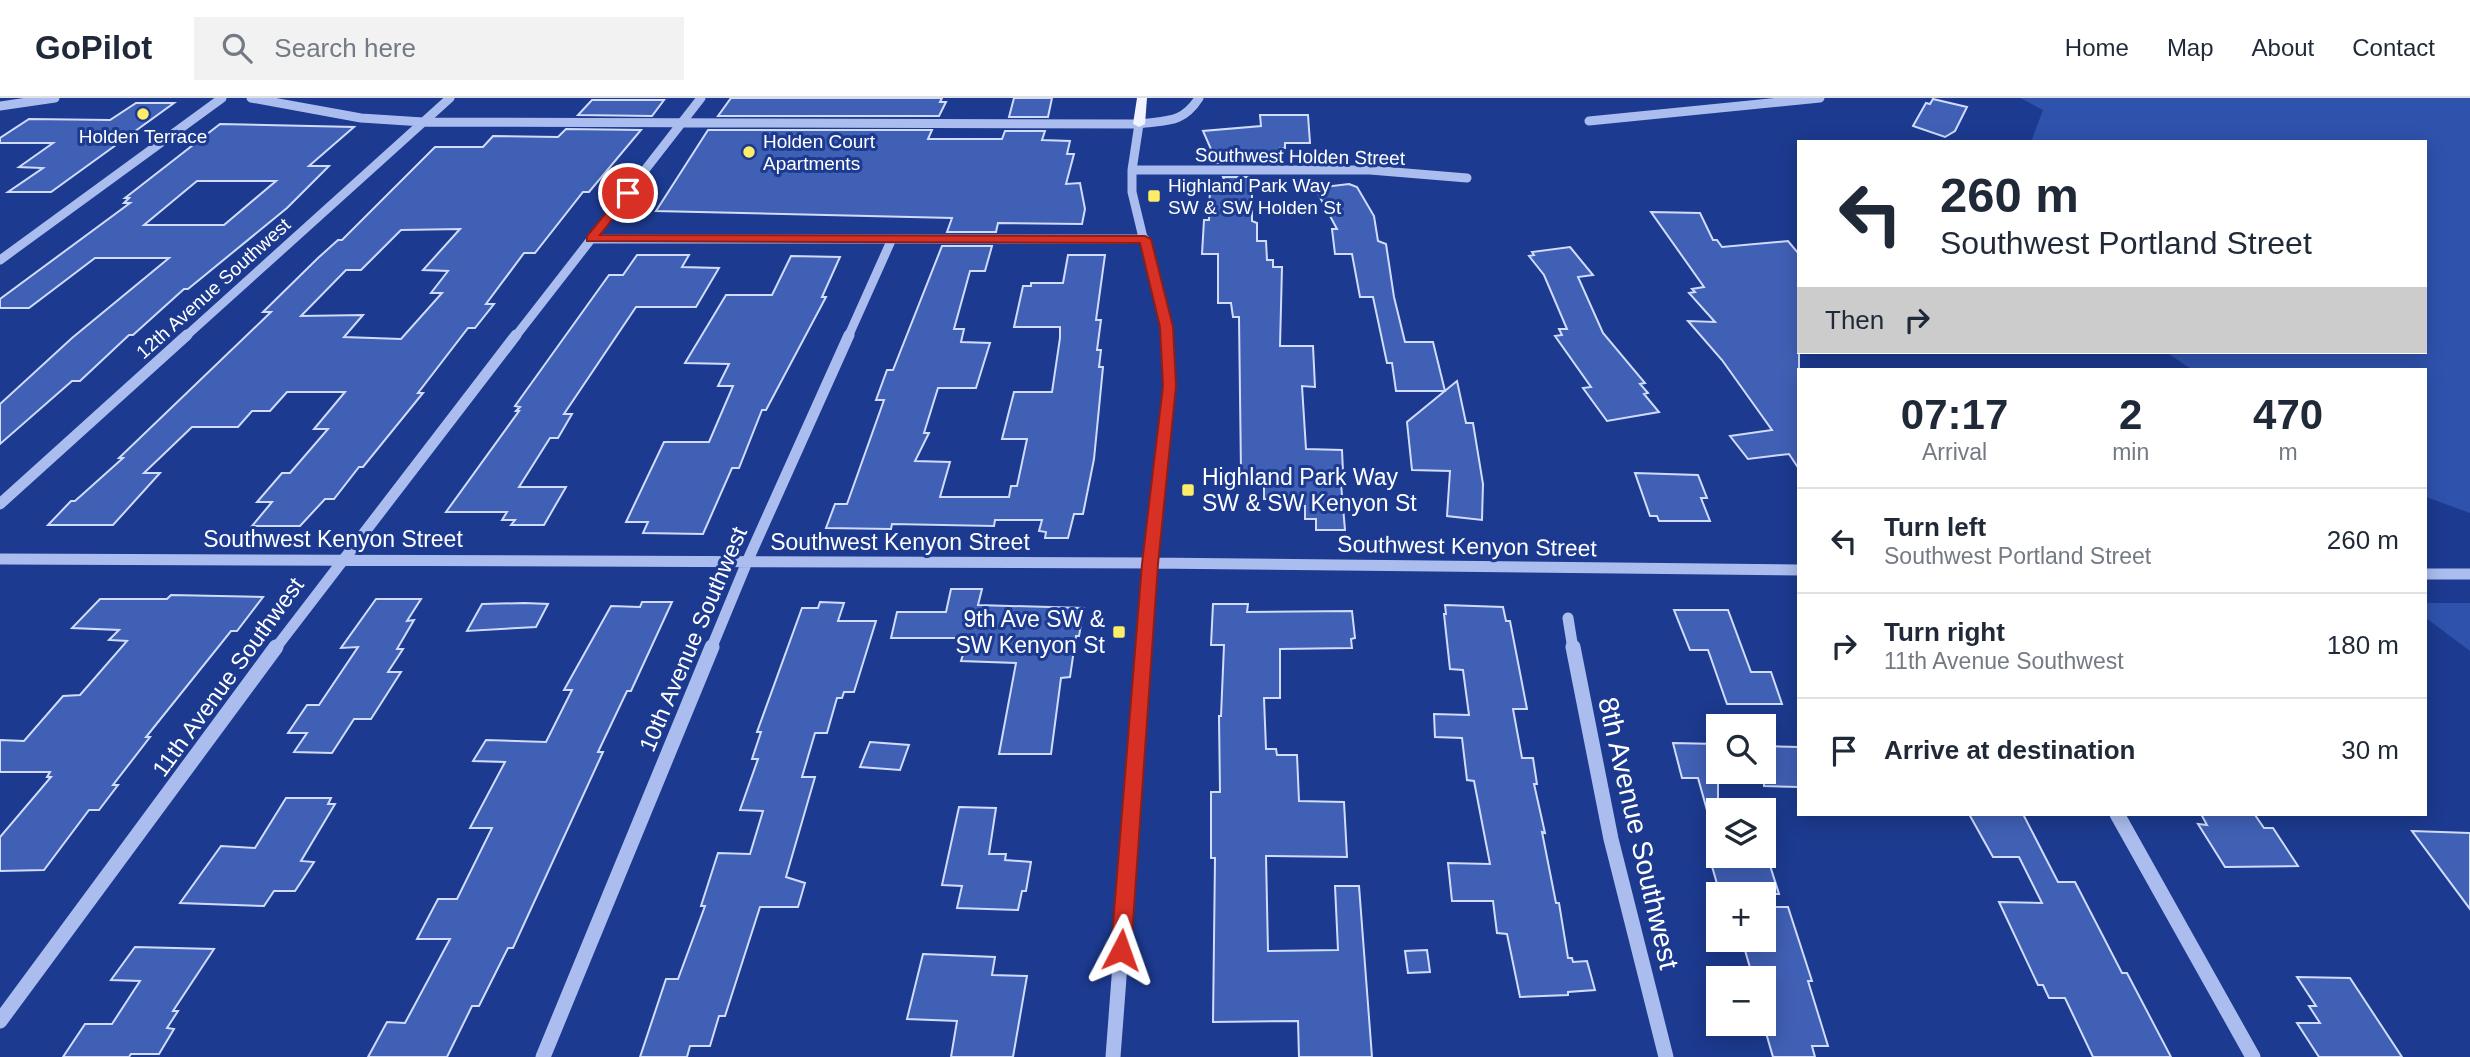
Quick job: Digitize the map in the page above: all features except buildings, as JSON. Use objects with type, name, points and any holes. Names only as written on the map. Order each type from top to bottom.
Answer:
[{"type":"main road","points":[[1139,124],[1142,98]]},
{"type":"street","points":[[0,106],[6,98]]},
{"type":"street","points":[[0,106],[55,98]]},
{"type":"street","points":[[0,260],[222,98]]},
{"type":"street","points":[[251,98],[360,118],[423,122],[1139,124],[1182,118],[1190,112],[1199,98]]},
{"type":"street","name":"12th Avenue Southwest","points":[[0,504],[450,98]]},
{"type":"street","name":"11th Avenue Southwest","points":[[0,1021],[341,560],[701,98]]},
{"type":"street","points":[[1589,121],[1762,101],[1820,98]]},
{"type":"street","points":[[1113,1057],[1150,564],[1170,386],[1166,327],[1132,192],[1132,170],[1139,124]]},
{"type":"street","name":"Southwest Holden Street","points":[[1132,170],[1370,170],[1467,178]]},
{"type":"street","points":[[591,239],[1145,239]]},
{"type":"street","name":"10th Avenue Southwest","points":[[543,1057],[747,562],[891,241]]},
{"type":"street","name":"Southwest Kenyon Street","points":[[0,559],[1797,570]]},
{"type":"street","points":[[2427,574],[2470,574]]},
{"type":"street","name":"8th Avenue Southwest","points":[[1569,618],[1585,717],[1627,915],[1666,1057]]},
{"type":"street","points":[[2118,816],[2253,1057]]},
{"type":"shaded area","points":[[2020,98],[2470,98],[2470,513],[2427,497],[2427,368],[2190,368],[2169,354],[2427,354],[2427,140],[2032,140],[2043,110]]},
{"type":"shaded area","points":[[2427,603],[2470,603],[2470,651],[2427,619]]},
{"type":"place","name":"Holden Terrace","points":[[143,114]]},
{"type":"place","name":"Holden Court Apartments","points":[[749,152]]},
{"type":"place","name":"Highland Park Way SW & SW Holden St","points":[[1154,196]]},
{"type":"place","name":"Highland Park Way SW & SW Kenyon St","points":[[1188,490]]},
{"type":"place","name":"9th Ave SW & SW Kenyon St","points":[[1119,632]]},
{"type":"route","points":[[628,193],[591,239],[1145,239],[1166,327],[1170,386],[1150,564],[1121,950]]}]
